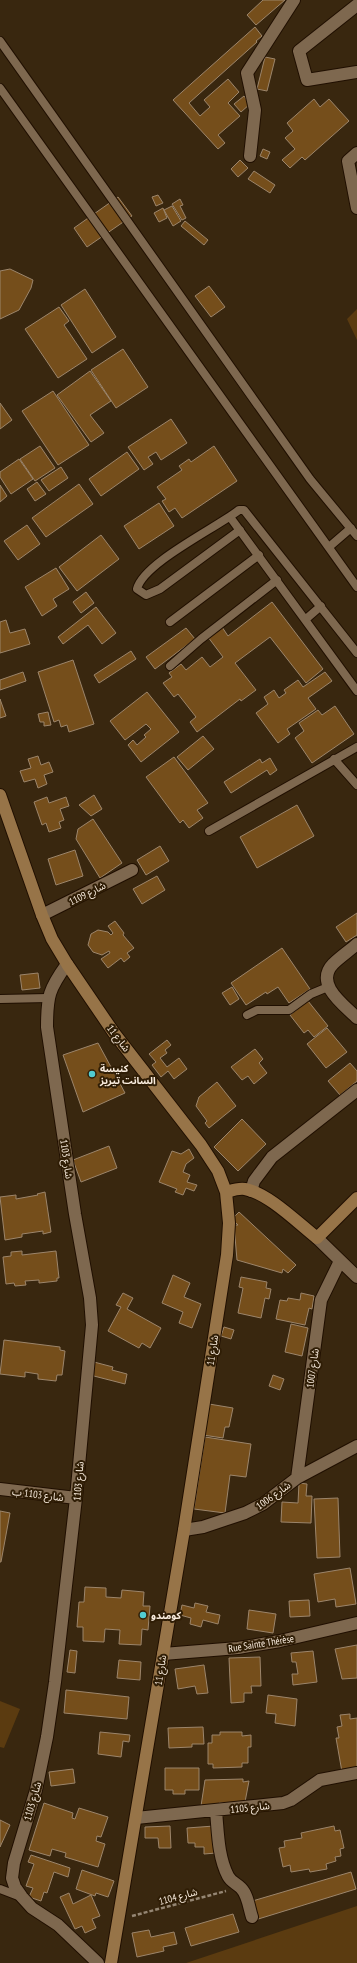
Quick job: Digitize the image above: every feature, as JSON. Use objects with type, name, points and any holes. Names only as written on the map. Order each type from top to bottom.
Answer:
[{"type":"street","points":[[250,156],[255,110],[247,73],[294,0]]},
{"type":"street","points":[[357,5],[299,51],[307,80],[357,72]]},
{"type":"street","points":[[357,153],[348,161],[357,208]]},
{"type":"street","name":"شارع 11","points":[[0,795],[3,819],[52,939],[67,964],[114,1033],[201,1145],[218,1171],[226,1192],[229,1223],[227,1255],[184,1530],[111,1963]]},
{"type":"street","name":"شارع 1109","points":[[42,915],[132,870]]},
{"type":"street","points":[[357,944],[332,965],[327,973],[328,987],[357,1018]]},
{"type":"street","name":"شارع 1103","points":[[67,964],[54,983],[48,998],[47,1027],[75,1214],[90,1298],[92,1324],[65,1606],[47,1737],[36,1790],[14,1863],[12,1878],[15,1887],[32,1908],[63,1930],[98,1963]]},
{"type":"street","points":[[251,1190],[254,1181],[272,1157],[357,1090]]},
{"type":"street","points":[[226,1192],[238,1188],[251,1190],[317,1238],[357,1277]]},
{"type":"street","points":[[317,1238],[357,1198]]},
{"type":"street","name":"شارع 1007","points":[[297,1478],[322,1300],[340,1261]]},
{"type":"street","name":"شارع 1006","points":[[184,1530],[203,1527],[245,1513],[263,1504],[297,1478],[357,1446]]},
{"type":"street","name":"شارع 1103 ب","points":[[0,1489],[76,1498]]},
{"type":"street","name":"Rue Sainte Thérèse","points":[[163,1654],[245,1647],[280,1642],[357,1623]]},
{"type":"street","name":"شارع 1105","points":[[136,1818],[216,1812],[283,1803],[291,1800],[320,1780],[357,1773]]},
{"type":"street","points":[[216,1812],[219,1843],[226,1873],[230,1880],[241,1888],[246,1897],[252,1917]]},
{"type":"lane","points":[[0,41],[310,480],[357,536]]},
{"type":"lane","points":[[0,88],[357,587]]},
{"type":"lane","points":[[240,530],[160,589],[146,594],[137,589],[139,582],[153,565],[241,510],[251,516],[357,653]]},
{"type":"lane","points":[[230,517],[278,580],[357,691]]},
{"type":"lane","points":[[329,547],[351,528]]},
{"type":"lane","points":[[170,622],[259,555]]},
{"type":"lane","points":[[170,666],[201,639],[278,580]]},
{"type":"lane","points":[[306,619],[321,606]]},
{"type":"lane","points":[[209,831],[357,747]]},
{"type":"lane","points":[[334,759],[357,785]]},
{"type":"lane","points":[[247,1015],[257,1010],[289,1010],[311,994],[328,987]]},
{"type":"lane","points":[[0,999],[48,998]]},
{"type":"lane","points":[[0,1889],[22,1897]]},
{"type":"path","name":"شارع 1104","points":[[118,1920],[241,1888]]},
{"type":"shaded area","points":[[357,309],[357,340],[347,319]]},
{"type":"shaded area","points":[[0,1701],[20,1709],[4,1748],[0,1747]]},
{"type":"shaded area","points":[[357,1906],[357,1963],[186,1963]]},
{"type":"building","points":[[263,0],[285,0],[256,25],[247,15]]},
{"type":"building","points":[[255,27],[262,36],[256,41],[257,42],[189,103],[200,116],[210,107],[204,100],[228,79],[239,92],[228,103],[240,116],[218,135],[225,143],[218,149],[173,100]]},
{"type":"building","points":[[265,57],[275,59],[267,91],[257,89]]},
{"type":"building","points":[[244,96],[250,104],[241,112],[234,104]]},
{"type":"building","points":[[314,99],[320,107],[329,99],[349,121],[305,160],[302,157],[290,168],[282,160],[295,149],[285,138],[293,131],[287,123]]},
{"type":"building","points":[[263,149],[270,152],[267,159],[260,156]]},
{"type":"building","points":[[240,160],[248,168],[238,177],[231,169]]},
{"type":"building","points":[[254,171],[275,185],[270,193],[248,179]]},
{"type":"building","points":[[158,195],[163,203],[156,206],[152,197]]},
{"type":"building","points":[[118,197],[132,216],[87,247],[74,228]]},
{"type":"building","points":[[180,199],[183,205],[180,206],[186,218],[182,220],[172,204]]},
{"type":"building","points":[[172,206],[181,221],[173,226],[164,210]]},
{"type":"building","points":[[163,208],[167,218],[159,222],[154,213]]},
{"type":"building","points":[[185,221],[208,240],[204,245],[181,226]]},
{"type":"building","points":[[10,269],[33,280],[31,288],[19,310],[0,319],[0,271]]},
{"type":"building","points":[[209,286],[225,307],[211,317],[195,296]]},
{"type":"building","points":[[85,289],[116,337],[92,353],[61,305]]},
{"type":"building","points":[[59,307],[69,321],[64,325],[87,359],[58,378],[25,329]]},
{"type":"building","points":[[123,349],[148,387],[116,408],[91,370]]},
{"type":"building","points":[[90,371],[111,401],[90,415],[104,433],[91,442],[57,395]]},
{"type":"building","points":[[53,391],[89,445],[58,465],[22,411]]},
{"type":"building","points":[[0,403],[12,420],[0,429]]},
{"type":"building","points":[[171,419],[187,443],[161,460],[156,452],[148,457],[153,464],[144,470],[128,447]]},
{"type":"building","points":[[40,446],[55,468],[35,481],[20,459]]},
{"type":"building","points":[[214,446],[237,481],[182,518],[175,508],[169,512],[162,501],[166,499],[157,487],[182,470],[179,466],[189,459],[191,462]]},
{"type":"building","points":[[127,452],[139,469],[101,496],[89,479]]},
{"type":"building","points":[[19,459],[33,479],[11,494],[0,477],[0,472]]},
{"type":"building","points":[[61,467],[68,478],[49,491],[41,480]]},
{"type":"building","points":[[37,482],[46,494],[35,501],[27,489]]},
{"type":"building","points":[[79,484],[93,504],[46,537],[32,518]]},
{"type":"building","points":[[0,485],[7,496],[0,502]]},
{"type":"building","points":[[159,503],[174,526],[139,549],[124,526]]},
{"type":"building","points":[[27,525],[40,544],[18,560],[4,541]]},
{"type":"building","points":[[101,535],[119,559],[77,591],[59,567]]},
{"type":"building","points":[[56,568],[69,589],[53,599],[57,606],[42,616],[25,587]]},
{"type":"building","points":[[86,592],[94,603],[81,613],[73,602]]},
{"type":"building","points":[[272,602],[323,669],[306,683],[270,637],[235,663],[256,690],[241,701],[240,699],[197,732],[190,722],[196,717],[178,694],[174,697],[163,683],[172,677],[169,673],[181,664],[186,670],[202,657],[210,667],[223,657],[208,637],[222,627],[228,636]]},
{"type":"building","points":[[96,607],[116,633],[102,644],[88,625],[63,644],[58,637]]},
{"type":"building","points":[[6,620],[10,633],[25,629],[30,644],[0,653],[0,622]]},
{"type":"building","points":[[186,628],[195,639],[155,669],[146,657]]},
{"type":"building","points":[[131,651],[136,659],[99,683],[94,675]]},
{"type":"building","points":[[73,660],[94,724],[69,732],[67,725],[61,727],[59,720],[54,722],[38,672]]},
{"type":"building","points":[[23,672],[26,681],[0,690],[0,680]]},
{"type":"building","points":[[325,672],[332,681],[308,698],[316,709],[287,729],[290,734],[278,743],[256,713],[268,704],[264,697],[274,690],[279,698],[286,693],[284,690],[298,680],[303,687]]},
{"type":"building","points":[[147,692],[179,732],[141,762],[128,745],[133,740],[137,745],[146,737],[144,735],[151,729],[146,724],[125,740],[110,721]]},
{"type":"building","points":[[0,699],[6,716],[0,718]]},
{"type":"building","points":[[335,706],[354,734],[312,763],[295,738],[304,731],[299,723],[318,710],[322,715]]},
{"type":"building","points":[[48,712],[51,725],[44,726],[44,722],[40,722],[38,714]]},
{"type":"building","points":[[203,736],[214,749],[188,770],[177,757]]},
{"type":"building","points":[[38,756],[41,765],[49,762],[53,772],[44,775],[47,784],[38,788],[35,779],[24,782],[20,771],[31,768],[28,759]]},
{"type":"building","points":[[174,757],[208,803],[197,810],[203,818],[189,828],[183,820],[180,823],[146,777]]},
{"type":"building","points":[[270,758],[277,770],[270,775],[267,770],[231,793],[224,782],[260,759],[262,763]]},
{"type":"building","points":[[94,795],[102,809],[91,816],[79,805]]},
{"type":"building","points":[[47,797],[49,803],[66,797],[69,806],[60,809],[64,820],[59,822],[61,828],[49,832],[46,823],[42,825],[34,802]]},
{"type":"building","points":[[297,805],[314,836],[257,868],[240,837]]},
{"type":"building","points":[[93,819],[122,863],[100,878],[76,839],[78,829]]},
{"type":"building","points":[[160,846],[169,861],[146,875],[137,860]]},
{"type":"building","points":[[75,850],[83,876],[56,885],[48,859]]},
{"type":"building","points":[[157,876],[165,890],[142,904],[133,889]]},
{"type":"building","points":[[357,913],[357,935],[346,942],[336,927]]},
{"type":"building","points":[[115,921],[124,933],[123,935],[134,948],[127,953],[130,957],[124,962],[121,958],[108,968],[101,959],[110,953],[109,951],[102,955],[93,952],[88,945],[91,934],[98,930],[108,932],[111,935],[113,933],[108,926]]},
{"type":"building","points":[[282,948],[310,989],[289,1003],[278,987],[267,994],[266,992],[246,1005],[231,983]]},
{"type":"building","points":[[38,973],[40,988],[22,990],[20,975]]},
{"type":"building","points":[[232,987],[239,999],[230,1005],[222,993]]},
{"type":"building","points":[[308,1001],[328,1026],[314,1037],[308,1030],[304,1033],[290,1015]]},
{"type":"building","points":[[327,1028],[347,1052],[326,1068],[307,1044]]},
{"type":"building","points":[[167,1040],[171,1045],[165,1050],[167,1053],[160,1058],[167,1067],[179,1058],[187,1069],[174,1079],[168,1071],[161,1077],[152,1065],[156,1062],[149,1054]]},
{"type":"building","name":"كنيسة السانت تيريز","points":[[98,1043],[125,1093],[83,1112],[63,1055]]},
{"type":"building","points":[[255,1049],[263,1059],[259,1063],[267,1073],[254,1084],[248,1076],[242,1080],[231,1067]]},
{"type":"building","points":[[350,1063],[357,1071],[357,1081],[340,1095],[328,1081]]},
{"type":"building","points":[[217,1082],[236,1106],[209,1128],[205,1123],[207,1121],[196,1106],[199,1097]]},
{"type":"building","points":[[242,1119],[266,1144],[238,1171],[214,1147]]},
{"type":"building","points":[[109,1146],[117,1168],[81,1182],[73,1160]]},
{"type":"building","points":[[189,1149],[194,1158],[186,1164],[183,1172],[190,1175],[187,1182],[197,1185],[194,1191],[186,1188],[183,1195],[175,1192],[177,1189],[159,1182],[172,1151],[181,1154]]},
{"type":"building","points":[[45,1192],[51,1232],[43,1234],[43,1231],[22,1234],[22,1237],[5,1240],[0,1197],[16,1195],[16,1199],[38,1195],[37,1194]]},
{"type":"building","points":[[239,1212],[296,1265],[288,1273],[283,1269],[282,1273],[237,1260],[234,1225],[238,1225],[232,1219]]},
{"type":"building","points":[[22,1251],[22,1255],[56,1251],[59,1278],[57,1278],[57,1281],[39,1283],[39,1280],[25,1281],[26,1285],[15,1286],[14,1283],[6,1284],[3,1257],[11,1256],[11,1252]]},
{"type":"building","points":[[173,1275],[190,1283],[184,1297],[201,1304],[192,1328],[179,1323],[183,1312],[162,1303]]},
{"type":"building","points":[[241,1277],[267,1282],[266,1288],[271,1289],[269,1299],[265,1298],[261,1318],[238,1313],[243,1288],[239,1287]]},
{"type":"building","points":[[123,1293],[133,1298],[127,1309],[161,1328],[150,1348],[142,1343],[139,1348],[108,1331],[121,1307],[116,1305]]},
{"type":"building","points":[[301,1293],[314,1296],[312,1309],[309,1308],[305,1325],[276,1319],[280,1300],[287,1301],[288,1298],[300,1300]]},
{"type":"building","points":[[291,1324],[308,1328],[302,1356],[285,1352]]},
{"type":"building","points":[[224,1327],[234,1330],[231,1339],[221,1336]]},
{"type":"building","points":[[4,1340],[60,1347],[60,1350],[65,1351],[62,1375],[57,1375],[56,1381],[38,1379],[38,1374],[25,1372],[25,1377],[0,1374]]},
{"type":"building","points":[[94,1362],[113,1367],[112,1370],[127,1374],[125,1384],[90,1375]]},
{"type":"building","points":[[273,1375],[284,1379],[280,1390],[269,1386]]},
{"type":"building","points":[[209,1404],[233,1408],[229,1427],[225,1427],[223,1438],[203,1435]]},
{"type":"building","points":[[205,1437],[251,1444],[246,1477],[230,1475],[225,1513],[194,1509]]},
{"type":"building","points":[[299,1483],[307,1484],[306,1496],[312,1496],[311,1523],[281,1522],[282,1502],[298,1503]]},
{"type":"building","points":[[338,1498],[340,1557],[317,1558],[314,1499]]},
{"type":"building","points":[[0,1511],[10,1513],[1,1562],[0,1562]]},
{"type":"building","points":[[350,1568],[356,1604],[336,1607],[335,1599],[318,1602],[314,1574]]},
{"type":"building","points":[[85,1587],[106,1588],[106,1597],[121,1598],[122,1590],[144,1592],[143,1606],[150,1606],[148,1630],[142,1629],[141,1645],[119,1644],[120,1630],[105,1629],[104,1642],[83,1641],[83,1627],[77,1627],[79,1602],[84,1602]]},
{"type":"building","points":[[309,1600],[310,1616],[290,1617],[289,1601]]},
{"type":"building","points":[[195,1603],[208,1606],[206,1612],[220,1615],[218,1624],[203,1620],[201,1627],[190,1624],[191,1618],[180,1615],[182,1605],[194,1608]]},
{"type":"building","points":[[249,1610],[276,1614],[273,1633],[247,1629]]},
{"type":"building","points":[[357,1645],[357,1678],[342,1679],[335,1649]]},
{"type":"building","points":[[70,1650],[77,1651],[75,1673],[67,1672]]},
{"type":"building","points":[[313,1651],[317,1682],[293,1685],[292,1674],[298,1674],[296,1662],[292,1662],[291,1653]]},
{"type":"building","points":[[260,1657],[261,1686],[251,1686],[252,1693],[244,1693],[244,1702],[231,1703],[229,1658]]},
{"type":"building","points":[[119,1660],[141,1662],[140,1680],[117,1678]]},
{"type":"building","points":[[204,1665],[208,1693],[197,1694],[195,1686],[178,1689],[175,1669]]},
{"type":"building","points":[[66,1690],[129,1697],[127,1719],[64,1713]]},
{"type":"building","points":[[268,1695],[297,1699],[295,1726],[275,1723],[276,1714],[266,1713]]},
{"type":"building","points":[[350,1714],[350,1719],[357,1718],[357,1769],[342,1772],[336,1738],[339,1738],[337,1727],[342,1726],[340,1715]]},
{"type":"building","points":[[203,1727],[204,1744],[192,1744],[192,1747],[169,1748],[168,1728]]},
{"type":"building","points":[[100,1732],[130,1735],[129,1742],[123,1741],[121,1757],[98,1754]]},
{"type":"building","points":[[220,1732],[242,1732],[242,1736],[251,1735],[251,1747],[248,1747],[248,1763],[242,1763],[242,1767],[213,1768],[213,1764],[208,1764],[208,1743],[212,1743],[212,1735],[220,1735]]},
{"type":"building","points":[[165,1768],[199,1768],[199,1790],[185,1790],[185,1794],[173,1794],[173,1790],[165,1790]]},
{"type":"building","points":[[73,1769],[75,1783],[51,1786],[49,1772]]},
{"type":"building","points":[[243,1779],[243,1782],[249,1781],[245,1802],[219,1803],[219,1806],[201,1806],[205,1780]]},
{"type":"building","points":[[44,1803],[73,1813],[72,1818],[75,1819],[79,1808],[108,1817],[101,1837],[97,1836],[96,1841],[105,1844],[98,1867],[65,1857],[66,1853],[52,1849],[50,1856],[29,1850]]},
{"type":"building","points":[[0,1820],[10,1825],[0,1847]]},
{"type":"building","points":[[170,1826],[171,1848],[159,1848],[158,1838],[145,1838],[145,1827]]},
{"type":"building","points":[[214,1826],[216,1853],[204,1854],[204,1847],[195,1847],[195,1843],[188,1843],[187,1828]]},
{"type":"building","points":[[334,1826],[335,1831],[340,1830],[344,1848],[340,1849],[341,1856],[335,1857],[336,1861],[326,1864],[327,1869],[310,1872],[309,1869],[291,1872],[290,1865],[283,1867],[279,1848],[285,1847],[284,1841],[302,1838],[301,1833]]},
{"type":"building","points":[[31,1855],[70,1868],[68,1877],[54,1872],[47,1893],[44,1892],[41,1901],[29,1897],[33,1888],[26,1886],[34,1864],[28,1862]]},
{"type":"building","points":[[82,1870],[114,1881],[108,1897],[96,1893],[95,1896],[76,1889]]},
{"type":"building","points":[[351,1872],[356,1889],[255,1920],[249,1902]]},
{"type":"building","points":[[69,1893],[73,1904],[91,1895],[100,1916],[92,1919],[96,1928],[85,1933],[82,1926],[75,1929],[60,1897]]},
{"type":"building","points":[[233,1914],[239,1932],[191,1946],[185,1928]]},
{"type":"building","points":[[149,1930],[151,1937],[174,1932],[177,1944],[163,1947],[164,1951],[137,1957],[132,1933]]},
{"type":"place","name":"كنيسة السانت تيريز","points":[[92,1074]]},
{"type":"place","name":"كومندو","points":[[143,1615]]}]
